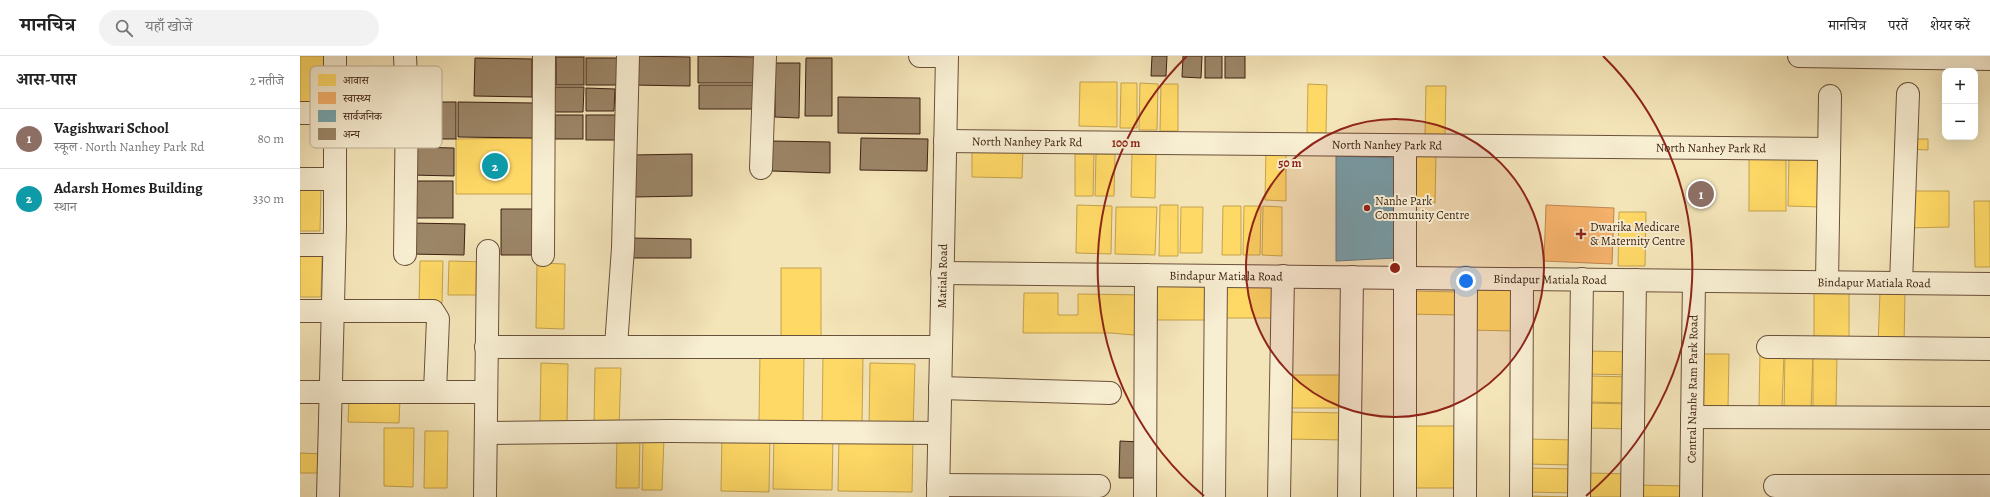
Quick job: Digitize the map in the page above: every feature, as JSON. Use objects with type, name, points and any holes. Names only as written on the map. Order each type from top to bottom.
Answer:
[{"type":"street","points":[[405,56],[405,66]]},
{"type":"street","points":[[543,255],[544,56]]},
{"type":"street","points":[[616,346],[623,248],[628,56]]},
{"type":"street","points":[[761,168],[765,56]]},
{"type":"street","points":[[920,56],[947,56]]},
{"type":"street","name":"Matiala Road","points":[[938,491],[944,141],[947,56]]},
{"type":"street","points":[[1799,56],[1990,60]]},
{"type":"street","points":[[1901,283],[1908,94]]},
{"type":"street","points":[[1827,282],[1830,96]]},
{"type":"street","name":"North Nanhey Park Rd","points":[[944,141],[1829,150]]},
{"type":"street","points":[[1405,146],[1405,497]]},
{"type":"street","points":[[328,497],[333,312],[335,148]]},
{"type":"street","points":[[405,254],[406,148]]},
{"type":"street","points":[[300,179],[335,179]]},
{"type":"street","points":[[300,245],[334,245]]},
{"type":"street","points":[[485,497],[485,392],[488,251]]},
{"type":"street","name":"Bindapur Matiala Road","points":[[942,273],[1990,284]]},
{"type":"street","points":[[1145,497],[1146,275]]},
{"type":"street","points":[[1214,497],[1216,276]]},
{"type":"street","points":[[1279,497],[1283,276]]},
{"type":"street","points":[[1349,497],[1352,277]]},
{"type":"street","points":[[1465,497],[1466,278]]},
{"type":"street","points":[[1521,497],[1522,278]]},
{"type":"street","points":[[1579,497],[1582,279]]},
{"type":"street","points":[[1632,497],[1635,280]]},
{"type":"street","name":"Central Nanhe Ram Park Road","points":[[1691,497],[1694,280]]},
{"type":"street","points":[[300,311],[433,311],[438,319],[435,392]]},
{"type":"street","points":[[486,347],[941,347]]},
{"type":"street","points":[[1768,347],[1990,350]]},
{"type":"street","points":[[940,388],[1110,393]]},
{"type":"street","points":[[300,392],[485,392]]},
{"type":"street","points":[[1692,417],[1990,418]]},
{"type":"street","points":[[486,433],[670,431],[939,433]]},
{"type":"street","points":[[938,491],[1099,486]]},
{"type":"street","points":[[1775,486],[1990,486]]},
{"type":"building: आवास","points":[[300,56],[327,56],[327,66],[310,66],[310,106],[300,106]]},
{"type":"building: आवास","points":[[1080,82],[1117,82],[1117,127],[1079,126]]},
{"type":"building: आवास","points":[[1121,83],[1137,83],[1137,128],[1120,128]]},
{"type":"building: आवास","points":[[1140,83],[1158,84],[1157,130],[1139,130]]},
{"type":"building: आवास","points":[[1161,84],[1178,84],[1178,131],[1160,131]]},
{"type":"building: आवास","points":[[1308,84],[1327,85],[1326,133],[1307,133]]},
{"type":"building: आवास","points":[[1426,86],[1446,86],[1445,135],[1425,135]]},
{"type":"building: आवास","points":[[533,138],[533,194],[456,194],[456,139]]},
{"type":"building: आवास","points":[[1908,139],[1928,139],[1928,150],[1908,149]]},
{"type":"building: आवास","points":[[972,147],[1023,148],[1022,178],[972,177]]},
{"type":"building: आवास","points":[[1266,148],[1286,148],[1286,201],[1265,200]]},
{"type":"building: आवास","points":[[1132,152],[1156,153],[1155,198],[1131,197]]},
{"type":"building: आवास","points":[[1410,153],[1436,153],[1435,203],[1409,203]]},
{"type":"building: आवास","points":[[1075,154],[1094,154],[1093,196],[1075,196]]},
{"type":"building: आवास","points":[[1096,154],[1115,154],[1114,196],[1095,196]]},
{"type":"building: आवास","points":[[1789,155],[1822,155],[1821,207],[1788,206]]},
{"type":"building: आवास","points":[[1749,157],[1786,157],[1786,211],[1749,211]]},
{"type":"building: आवास","points":[[1350,163],[1378,164],[1386,227],[1349,228]]},
{"type":"building: आवास","points":[[300,189],[321,190],[320,231],[300,231]]},
{"type":"building: आवास","points":[[1908,191],[1949,191],[1949,227],[1909,228]]},
{"type":"building: आवास","points":[[1974,201],[1990,201],[1990,267],[1975,267]]},
{"type":"building: आवास","points":[[1077,205],[1112,206],[1111,254],[1076,253]]},
{"type":"building: आवास","points":[[1160,205],[1178,205],[1178,256],[1159,256]]},
{"type":"building: आवास","points":[[1223,206],[1241,206],[1241,255],[1222,255]]},
{"type":"building: आवास","points":[[1244,206],[1261,206],[1260,255],[1243,255]]},
{"type":"building: आवास","points":[[1263,206],[1282,207],[1282,256],[1262,255]]},
{"type":"building: आवास","points":[[1116,207],[1157,207],[1155,255],[1115,254]]},
{"type":"building: आवास","points":[[1181,207],[1203,207],[1202,253],[1180,253]]},
{"type":"building: आवास","points":[[1619,212],[1646,212],[1645,266],[1618,266]]},
{"type":"building: आवास","points":[[300,255],[322,255],[321,297],[300,297]]},
{"type":"building: आवास","points":[[420,261],[443,261],[442,303],[419,303]]},
{"type":"building: आवास","points":[[449,261],[486,262],[485,295],[448,295]]},
{"type":"building: आवास","points":[[537,263],[565,264],[564,329],[536,328]]},
{"type":"building: आवास","points":[[781,268],[821,268],[821,337],[781,337]]},
{"type":"building: आवास","points":[[1153,281],[1213,281],[1213,320],[1153,320]]},
{"type":"building: आवास","points":[[1218,284],[1277,284],[1277,318],[1218,318]]},
{"type":"building: आवास","points":[[1470,286],[1516,287],[1515,331],[1469,330]]},
{"type":"building: आवास","points":[[1814,288],[1849,288],[1849,346],[1814,346]]},
{"type":"building: आवास","points":[[1409,291],[1458,292],[1457,315],[1408,314]]},
{"type":"building: आवास","points":[[1880,292],[1905,292],[1904,346],[1878,346]]},
{"type":"building: आवास","points":[[1024,293],[1058,293],[1058,315],[1078,315],[1078,294],[1146,295],[1145,336],[1111,333],[1023,333]]},
{"type":"building: आवास","points":[[1589,351],[1632,352],[1632,375],[1588,374]]},
{"type":"building: आवास","points":[[760,353],[804,354],[803,422],[759,421]]},
{"type":"building: आवास","points":[[1785,353],[1813,353],[1811,411],[1784,410]]},
{"type":"building: आवास","points":[[1701,354],[1729,354],[1728,408],[1700,408]]},
{"type":"building: आवास","points":[[1760,354],[1784,354],[1782,407],[1759,406]]},
{"type":"building: आवास","points":[[823,356],[863,356],[862,428],[822,427]]},
{"type":"building: आवास","points":[[1813,356],[1837,356],[1836,409],[1813,409]]},
{"type":"building: आवास","points":[[541,363],[568,364],[567,424],[540,423]]},
{"type":"building: आवास","points":[[870,363],[915,364],[913,430],[869,429]]},
{"type":"building: आवास","points":[[595,368],[621,368],[619,427],[594,426]]},
{"type":"building: आवास","points":[[1290,375],[1344,375],[1344,408],[1290,408]]},
{"type":"building: आवास","points":[[1590,376],[1632,377],[1631,403],[1589,402]]},
{"type":"building: आवास","points":[[349,398],[400,399],[399,423],[348,422]]},
{"type":"building: आवास","points":[[1589,403],[1630,404],[1630,429],[1589,428]]},
{"type":"building: आवास","points":[[1287,412],[1347,413],[1346,440],[1286,439]]},
{"type":"building: आवास","points":[[1416,426],[1462,426],[1463,488],[1416,488]]},
{"type":"building: आवास","points":[[384,428],[414,428],[413,487],[384,486]]},
{"type":"building: आवास","points":[[425,431],[448,431],[447,488],[424,488]]},
{"type":"building: आवास","points":[[722,433],[770,433],[769,492],[721,491]]},
{"type":"building: आवास","points":[[774,433],[833,434],[832,490],[773,489]]},
{"type":"building: आवास","points":[[839,435],[913,437],[912,492],[838,491]]},
{"type":"building: आवास","points":[[617,436],[640,436],[639,488],[616,488]]},
{"type":"building: आवास","points":[[643,438],[664,438],[662,490],[642,490]]},
{"type":"building: आवास","points":[[1526,439],[1575,440],[1575,465],[1526,464]]},
{"type":"building: आवास","points":[[300,453],[323,454],[323,473],[300,473]]},
{"type":"building: आवास","points":[[1528,468],[1574,469],[1574,493],[1528,492]]},
{"type":"building: आवास","points":[[1589,473],[1632,474],[1631,497],[1588,497]]},
{"type":"building: आवास","points":[[1637,485],[1685,486],[1685,497],[1637,497]]},
{"type":"building: आवास","points":[[1528,496],[1573,497],[1528,497]]},
{"type":"building: स्वास्थ्य","points":[[1546,205],[1614,208],[1612,264],[1544,261]]},
{"type":"building: सार्वजनिक","name":"Nanhe Park Community Centre","points":[[1336,156],[1399,158],[1395,258],[1336,261]]},
{"type":"building: अन्य","points":[[633,56],[690,57],[690,86],[632,85]]},
{"type":"building: अन्य","points":[[698,56],[756,57],[755,83],[698,83]]},
{"type":"building: अन्य","points":[[1152,56],[1167,56],[1166,76],[1151,76]]},
{"type":"building: अन्य","points":[[1183,56],[1202,56],[1201,78],[1182,77]]},
{"type":"building: अन्य","points":[[1205,56],[1222,56],[1222,78],[1205,78]]},
{"type":"building: अन्य","points":[[1225,56],[1245,56],[1245,78],[1225,78]]},
{"type":"building: अन्य","points":[[556,57],[584,57],[584,85],[556,85]]},
{"type":"building: अन्य","points":[[475,58],[532,59],[532,97],[474,96]]},
{"type":"building: अन्य","points":[[586,58],[617,58],[617,85],[586,85]]},
{"type":"building: अन्य","points":[[806,58],[832,58],[832,116],[805,116]]},
{"type":"building: अन्य","points":[[775,63],[800,63],[799,118],[775,117]]},
{"type":"building: अन्य","points":[[699,85],[754,85],[753,109],[699,109]]},
{"type":"building: अन्य","points":[[555,87],[584,87],[583,112],[554,112]]},
{"type":"building: अन्य","points":[[586,88],[615,89],[614,111],[586,111]]},
{"type":"building: अन्य","points":[[838,97],[920,98],[920,134],[838,133]]},
{"type":"building: अन्य","points":[[442,102],[456,102],[456,139],[442,139]]},
{"type":"building: अन्य","points":[[458,102],[534,103],[533,138],[458,137]]},
{"type":"building: अन्य","points":[[555,115],[583,115],[583,139],[555,139]]},
{"type":"building: अन्य","points":[[586,115],[616,115],[616,140],[586,140]]},
{"type":"building: अन्य","points":[[861,138],[928,139],[927,171],[860,170]]},
{"type":"building: अन्य","points":[[772,141],[830,142],[830,173],[772,171]]},
{"type":"building: अन्य","points":[[411,148],[454,148],[454,176],[411,175]]},
{"type":"building: अन्य","points":[[692,154],[692,196],[633,197],[632,155]]},
{"type":"building: अन्य","points":[[413,181],[453,181],[453,218],[413,218]]},
{"type":"building: अन्य","points":[[501,209],[533,209],[532,255],[501,255]]},
{"type":"building: अन्य","points":[[411,223],[465,224],[464,255],[410,254]]},
{"type":"building: अन्य","points":[[630,238],[691,239],[691,258],[630,258]]},
{"type":"building: अन्य","points":[[1120,441],[1140,442],[1140,478],[1119,478]]},
{"type":"place","name":"Adarsh Homes Building","points":[[495,166]]},
{"type":"place","name":"Vagishwari School","points":[[1701,194]]},
{"type":"place","name":"Nanhe Park Community Centre","points":[[1367,208]]},
{"type":"place","name":"Dwarika Medicare & Maternity Centre","points":[[1581,234]]}]
